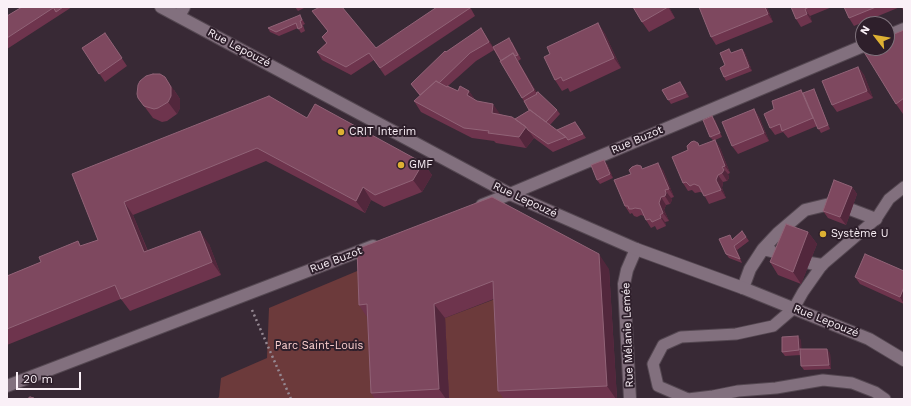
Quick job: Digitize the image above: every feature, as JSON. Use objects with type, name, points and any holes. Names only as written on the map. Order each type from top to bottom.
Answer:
[{"type":"street","name":"Rue Lepouzé","points":[[161,7],[181,11],[510,194],[636,249],[743,288],[869,339],[904,360]]},
{"type":"street","name":"Rue Buzot","points":[[469,210],[855,49]]},
{"type":"street","points":[[743,288],[750,269],[763,249],[778,233],[805,210],[834,203],[876,219]]},
{"type":"street","name":"Rue Buzot","points":[[7,386],[387,241]]},
{"type":"street","name":"Rue Mélanie Lemée","points":[[630,399],[624,284],[627,270],[636,249]]},
{"type":"street","points":[[763,249],[783,253],[810,263],[822,265]]},
{"type":"lane","points":[[884,399],[875,392],[852,383],[823,380],[776,388],[738,391],[713,396],[688,398],[658,386],[653,364],[663,345],[681,337],[736,334],[773,326],[794,308],[822,265],[876,219],[889,199],[904,187]]},
{"type":"path","points":[[245,295],[291,399]]},
{"type":"green space","name":"Parc Saint-Louis","points":[[362,269],[376,399],[217,399],[219,397],[221,378],[267,358],[269,308]]},
{"type":"green space","points":[[503,296],[508,399],[449,399],[445,318]]},
{"type":"building","points":[[22,7],[53,8],[7,38],[7,16]]},
{"type":"building","points":[[53,7],[63,7],[56,12]]},
{"type":"building","points":[[320,7],[342,7],[376,48],[437,7],[470,8],[380,68],[369,53],[346,67],[317,52],[327,43],[322,37],[328,31],[312,11]]},
{"type":"building","points":[[633,7],[668,7],[642,22]]},
{"type":"building","points":[[699,7],[765,7],[768,14],[711,37]]},
{"type":"building","points":[[791,7],[809,7],[805,9],[807,14],[796,19]]},
{"type":"building","points":[[844,7],[876,7],[849,18]]},
{"type":"building","points":[[300,15],[302,27],[298,29],[296,23],[276,32],[268,28]]},
{"type":"building","points":[[598,23],[614,58],[563,81],[561,77],[555,80],[544,57],[550,54],[547,47]]},
{"type":"building","points":[[481,28],[489,42],[470,53],[439,83],[436,81],[420,95],[411,84],[445,51],[446,52]]},
{"type":"building","points":[[904,30],[904,98],[896,104],[867,56],[895,56],[895,34]]},
{"type":"building","points":[[105,33],[122,58],[99,74],[82,48]]},
{"type":"building","points":[[509,38],[518,55],[515,56],[513,53],[501,61],[493,47]]},
{"type":"building","points":[[729,49],[731,53],[742,49],[749,67],[724,77],[720,68],[725,65],[720,53]]},
{"type":"building","points":[[513,53],[534,90],[522,98],[500,61]]},
{"type":"building","points":[[858,67],[867,91],[832,105],[822,81]]},
{"type":"building","points":[[160,74],[165,77],[171,87],[171,96],[168,102],[154,109],[144,106],[137,94],[140,81],[146,76]]},
{"type":"building","points":[[436,81],[458,91],[460,86],[469,91],[467,95],[477,101],[493,104],[492,113],[512,117],[526,127],[519,137],[464,128],[414,101]]},
{"type":"building","points":[[680,82],[686,93],[668,100],[662,90]]},
{"type":"building","points":[[814,89],[828,125],[818,129],[803,93]]},
{"type":"building","points":[[801,90],[813,118],[782,131],[780,124],[770,128],[764,114],[774,109],[772,101]]},
{"type":"building","points":[[538,92],[557,110],[546,122],[529,110],[524,101]]},
{"type":"building","points":[[269,96],[307,118],[315,104],[423,163],[413,180],[375,195],[363,187],[356,201],[257,148],[124,202],[144,252],[200,231],[212,262],[121,299],[115,285],[7,329],[7,276],[41,262],[39,257],[78,241],[80,246],[98,240],[72,174]]},
{"type":"building","points":[[754,109],[764,133],[732,146],[722,122]]},
{"type":"building","points":[[530,110],[566,137],[548,144],[515,119]]},
{"type":"building","points":[[712,116],[720,133],[710,137],[703,120]]},
{"type":"building","points":[[575,122],[583,134],[568,140],[557,130]]},
{"type":"building","points":[[715,140],[725,166],[722,167],[724,170],[718,175],[716,180],[721,190],[704,196],[699,186],[694,184],[690,186],[686,182],[683,183],[672,157],[688,150],[687,146],[691,142],[694,141],[698,143],[699,146]]},
{"type":"building","points":[[604,160],[610,174],[597,180],[591,165]]},
{"type":"building","points":[[658,163],[669,189],[665,190],[665,196],[661,197],[659,203],[663,213],[660,215],[661,218],[652,222],[650,219],[646,220],[641,209],[629,209],[628,206],[625,206],[614,180],[631,174],[629,170],[637,165],[641,166],[642,169]]},
{"type":"building","points":[[834,180],[852,187],[840,217],[823,211]]},
{"type":"building","points":[[492,197],[599,254],[607,386],[498,391],[493,281],[434,304],[439,389],[371,393],[367,304],[359,305],[357,249]]},
{"type":"building","points":[[786,224],[808,232],[793,272],[770,262]]},
{"type":"building","points":[[742,231],[746,237],[734,246],[740,259],[726,254],[719,239],[730,235],[732,240]]},
{"type":"building","points":[[865,254],[904,271],[904,287],[900,297],[855,277]]},
{"type":"building","points":[[798,336],[799,350],[782,352],[782,337]]},
{"type":"building","points":[[800,349],[827,349],[829,365],[801,366]]},
{"type":"place","name":"CRIT Interim","points":[[341,132]]},
{"type":"place","name":"GMF","points":[[401,165]]},
{"type":"place","name":"Système U","points":[[823,234]]}]
